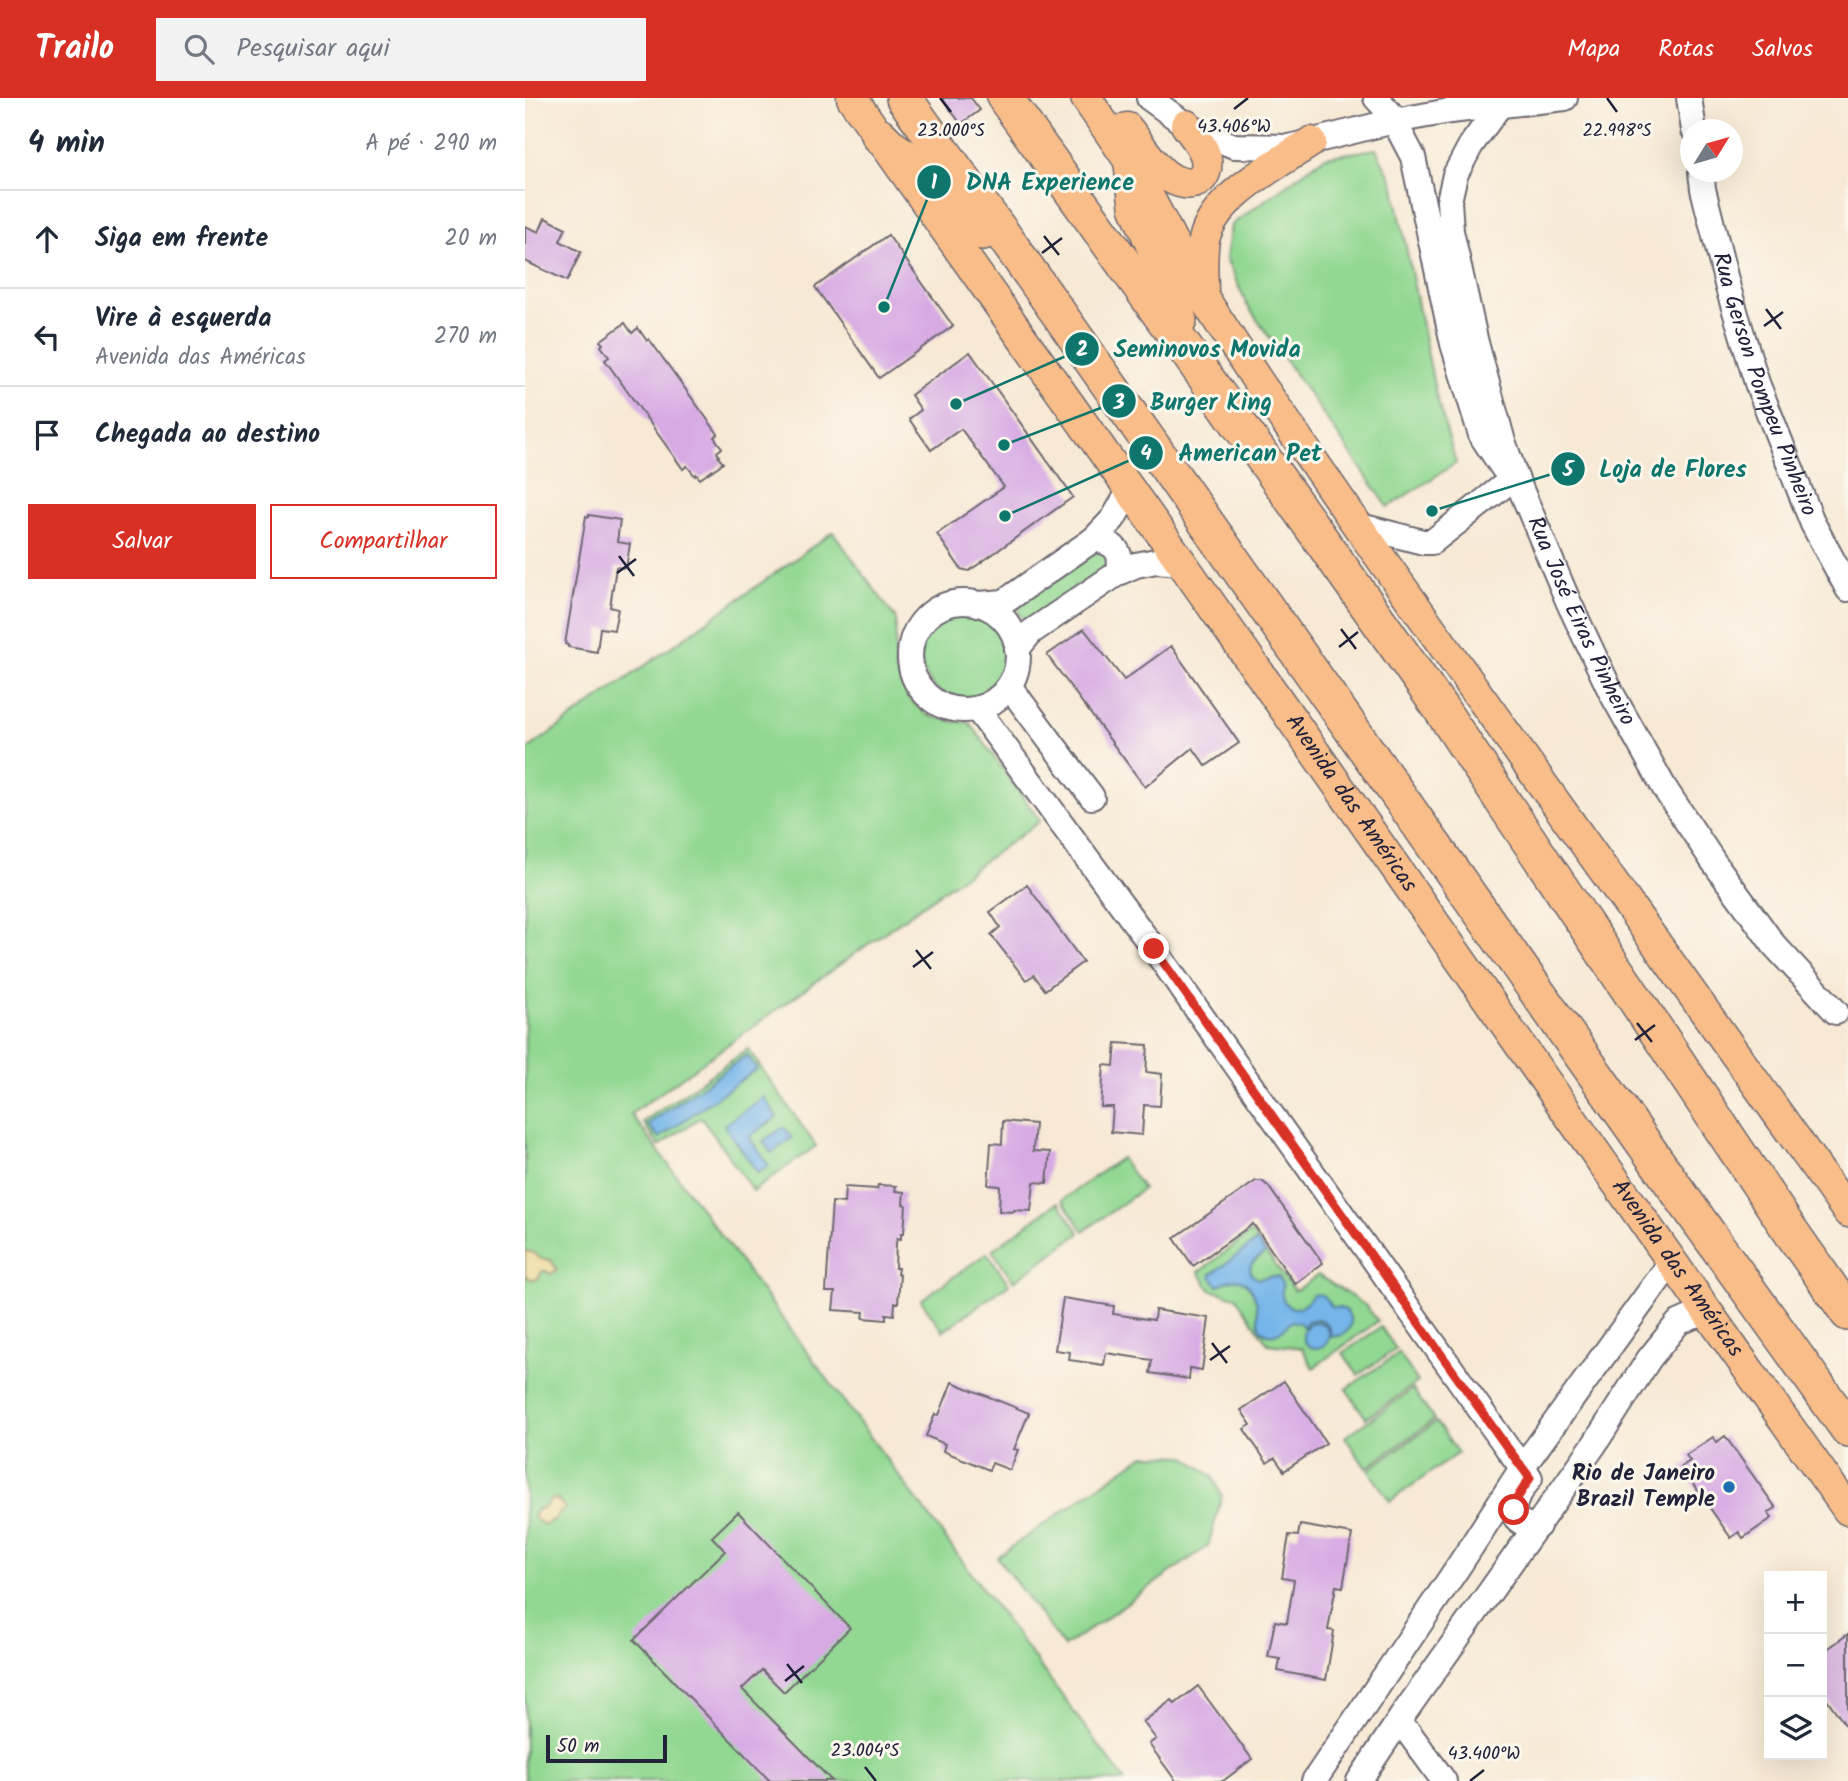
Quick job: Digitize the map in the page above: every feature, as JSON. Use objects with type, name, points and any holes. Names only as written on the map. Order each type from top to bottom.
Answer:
[{"type":"highway","name":"Avenida das Américas","points":[[904,98],[1848,1429]]},
{"type":"highway","points":[[1005,98],[1441,709],[1848,1313]]},
{"type":"highway","points":[[879,135],[911,161],[937,192],[970,217],[994,243],[1016,253]]},
{"type":"highway","points":[[1132,166],[1137,206],[1154,246],[1175,311],[1208,366],[1224,402]]},
{"type":"highway","points":[[1787,1226],[1815,1250],[1848,1294]]},
{"type":"main road","name":"Avenida das Américas","points":[[852,98],[1848,1510]]},
{"type":"main road","points":[[1086,98],[1132,166],[1173,243],[1236,348],[1357,525],[1848,1212]]},
{"type":"main road","points":[[1102,98],[1164,174],[1190,185],[1199,180],[1204,172],[1206,157],[1201,145],[1186,125]]},
{"type":"main road","points":[[1203,295],[1204,240],[1215,217],[1228,201],[1251,181],[1311,142]]},
{"type":"street","points":[[1149,98],[1186,125],[1234,146],[1289,147],[1394,121],[1449,104],[1500,105],[1565,98]]},
{"type":"street","points":[[1357,525],[1432,542],[1514,479],[1481,435],[1453,344],[1413,157],[1390,113],[1376,98]]},
{"type":"street","points":[[1689,98],[1692,119]]},
{"type":"street","name":"Rua José Eiras Pinheiro","points":[[1500,105],[1471,145],[1455,175],[1449,201],[1451,232],[1476,343],[1514,479],[1612,694],[1665,789],[1774,946],[1836,1012]]},
{"type":"street","name":"Rua Gerson Pompeu Pinheiro","points":[[1702,182],[1728,288],[1756,383],[1813,524],[1848,589]]},
{"type":"street","points":[[979,604],[1005,602],[1094,539],[1113,519],[1130,490]]},
{"type":"street","points":[[1094,539],[1108,542],[1118,552],[1121,563],[1118,573]]},
{"type":"street","points":[[1017,649],[1031,632],[1118,573],[1136,565],[1156,561],[1182,564]]},
{"type":"street","points":[[968,601],[993,610],[1005,621],[1013,634],[1017,649],[1018,662],[1009,686],[990,704],[977,709],[960,710],[943,706],[927,697],[916,683],[910,666],[909,648],[925,617],[939,607],[957,602],[968,601]]},
{"type":"street","points":[[1009,686],[1092,797]]},
{"type":"street","points":[[977,709],[1154,949],[1530,1478],[1514,1503],[1516,1517],[1521,1522],[1538,1527]]},
{"type":"street","points":[[1314,1781],[1522,1468],[1672,1261]]},
{"type":"street","points":[[1359,1781],[1607,1427],[1649,1359],[1678,1323],[1707,1313]]},
{"type":"street","points":[[1613,1343],[1636,1336],[1645,1338],[1651,1344],[1649,1359]]},
{"type":"street","points":[[1460,1564],[1479,1554],[1492,1537],[1499,1534],[1521,1534],[1538,1527]]},
{"type":"street","points":[[1409,1733],[1444,1781]]},
{"type":"green space","points":[[1376,149],[1393,182],[1436,395],[1456,463],[1388,507],[1247,305],[1226,258],[1231,225],[1325,157]]},
{"type":"green space","points":[[833,532],[896,619],[895,668],[908,698],[929,716],[968,722],[1040,821],[631,1114],[1125,1781],[525,1781],[525,751]]},
{"type":"green space","points":[[1105,546],[1110,563],[1034,617],[1026,619],[1019,615],[1018,607],[1024,600]]},
{"type":"green space","points":[[964,613],[988,620],[1000,632],[1007,656],[1000,680],[988,692],[964,699],[940,692],[928,680],[921,656],[928,632],[940,620]]},
{"type":"green space","points":[[748,1049],[816,1146],[753,1191],[701,1117],[659,1146],[643,1122]]},
{"type":"green space","points":[[1121,1158],[1143,1189],[1084,1231],[1062,1200]]},
{"type":"green space","points":[[1058,1202],[1080,1233],[1014,1281],[992,1250]]},
{"type":"green space","points":[[1251,1232],[1295,1291],[1318,1275],[1366,1306],[1378,1321],[1313,1368],[1302,1348],[1268,1344],[1236,1297],[1210,1290],[1199,1272]]},
{"type":"green space","points":[[987,1253],[1009,1284],[943,1331],[921,1300]]},
{"type":"green space","points":[[1381,1327],[1396,1349],[1358,1375],[1343,1353]]},
{"type":"green space","points":[[1399,1353],[1418,1382],[1366,1418],[1346,1389]]},
{"type":"green space","points":[[1413,1389],[1434,1420],[1366,1468],[1345,1437]]},
{"type":"green space","points":[[1436,1422],[1458,1453],[1390,1501],[1368,1470]]},
{"type":"green space","points":[[1144,1455],[1185,1456],[1213,1477],[1222,1497],[1208,1546],[1064,1647],[997,1557]]},
{"type":"sand","points":[[525,1251],[532,1252],[541,1259],[551,1260],[557,1270],[550,1274],[542,1271],[535,1280],[528,1278],[525,1274]]},
{"type":"sand","points":[[553,1499],[558,1500],[566,1509],[544,1525],[533,1517],[537,1509],[544,1508]]},
{"type":"water","points":[[747,1055],[757,1069],[659,1138],[648,1124]]},
{"type":"water","points":[[764,1097],[777,1117],[749,1137],[769,1166],[758,1173],[724,1125]]},
{"type":"water","points":[[784,1127],[792,1138],[771,1153],[763,1141]]},
{"type":"water","points":[[1257,1241],[1266,1253],[1251,1264],[1252,1275],[1258,1279],[1279,1277],[1283,1286],[1283,1299],[1291,1307],[1302,1306],[1313,1295],[1323,1295],[1332,1307],[1347,1312],[1351,1322],[1347,1332],[1331,1336],[1328,1325],[1318,1319],[1308,1321],[1303,1327],[1293,1321],[1275,1334],[1263,1332],[1258,1323],[1256,1301],[1250,1288],[1237,1279],[1218,1286],[1210,1275]]},
{"type":"water","points":[[1316,1322],[1325,1326],[1329,1335],[1325,1344],[1316,1348],[1307,1344],[1303,1335],[1307,1326]]},
{"type":"building","points":[[942,98],[971,98],[980,110],[961,124]]},
{"type":"building","points":[[545,218],[566,228],[560,241],[581,252],[567,281],[525,261],[525,226],[539,232]]},
{"type":"building","points":[[888,235],[953,326],[879,378],[815,287]]},
{"type":"building","points":[[625,323],[632,333],[638,328],[647,341],[649,339],[718,434],[714,437],[722,448],[717,452],[723,463],[700,479],[687,466],[683,469],[605,360],[609,357],[600,341]]},
{"type":"building","points":[[970,352],[1073,497],[969,571],[961,569],[937,534],[1004,487],[961,429],[931,450],[909,419],[921,410],[911,395]]},
{"type":"building","points":[[586,516],[620,520],[617,542],[630,544],[626,568],[616,567],[610,607],[618,609],[614,630],[600,628],[597,652],[568,647],[565,644]]},
{"type":"building","points":[[1084,629],[1124,680],[1171,646],[1239,743],[1206,766],[1193,748],[1145,787],[1047,655]]},
{"type":"building","points":[[1027,885],[1083,962],[1045,990],[1034,975],[1026,980],[991,935],[1000,927],[990,912]]},
{"type":"building","points":[[1116,1043],[1148,1045],[1146,1072],[1162,1074],[1160,1106],[1144,1105],[1142,1135],[1111,1132],[1113,1107],[1101,1107],[1104,1065],[1114,1066]]},
{"type":"building","points":[[1003,1121],[1035,1124],[1033,1151],[1050,1152],[1047,1183],[1034,1182],[1031,1211],[999,1211],[1000,1186],[988,1185],[991,1143],[1002,1144]]},
{"type":"building","points":[[1256,1181],[1262,1181],[1268,1186],[1323,1263],[1295,1284],[1253,1224],[1193,1266],[1174,1238]]},
{"type":"building","points":[[878,1185],[896,1186],[895,1191],[904,1192],[903,1204],[906,1205],[904,1233],[901,1233],[901,1239],[897,1238],[896,1243],[895,1268],[898,1268],[897,1274],[900,1275],[898,1303],[895,1303],[894,1315],[886,1314],[886,1320],[863,1318],[864,1312],[833,1310],[835,1292],[826,1292],[832,1202],[844,1203],[845,1187],[877,1189]]},
{"type":"building","points":[[1063,1298],[1114,1306],[1113,1314],[1154,1320],[1155,1310],[1209,1318],[1202,1370],[1190,1368],[1189,1379],[1150,1373],[1152,1360],[1106,1353],[1104,1365],[1069,1360],[1070,1352],[1055,1350]]},
{"type":"building","points":[[1284,1381],[1326,1443],[1284,1471],[1275,1458],[1267,1463],[1244,1429],[1251,1425],[1241,1410]]},
{"type":"building","points":[[952,1382],[1029,1413],[1014,1449],[1018,1450],[1010,1470],[992,1463],[989,1470],[943,1451],[945,1444],[926,1436],[935,1414],[939,1415]]},
{"type":"building","name":"Rio de Janeiro Brazil Temple","points":[[1725,1436],[1776,1508],[1768,1513],[1772,1518],[1743,1538],[1739,1532],[1731,1538],[1681,1467],[1690,1461],[1686,1455],[1713,1437],[1717,1442]]},
{"type":"building","points":[[738,1512],[850,1628],[784,1692],[762,1670],[742,1689],[832,1781],[770,1781],[634,1640],[725,1551],[712,1537]]},
{"type":"building","points":[[1300,1525],[1352,1534],[1343,1587],[1336,1586],[1328,1630],[1334,1631],[1326,1680],[1278,1671],[1280,1659],[1268,1657],[1275,1621],[1287,1623],[1294,1580],[1282,1578],[1289,1535],[1298,1536]]},
{"type":"building","points":[[1848,1634],[1848,1729],[1827,1699],[1827,1649]]},
{"type":"building","points":[[1198,1686],[1252,1759],[1223,1781],[1176,1781],[1149,1744],[1156,1739],[1143,1722],[1172,1700],[1175,1704]]},
{"type":"place","name":"DNA Experience","points":[[884,307]]},
{"type":"place","name":"Seminovos Movida","points":[[956,404]]},
{"type":"place","name":"Burger King","points":[[1004,445]]},
{"type":"place","name":"Loja de Flores","points":[[1432,511]]},
{"type":"place","name":"American Pet","points":[[1005,516]]},
{"type":"place","name":"Rio de Janeiro Brazil Temple","points":[[1729,1487]]},
{"type":"route","points":[[1154,949],[1530,1478],[1514,1503],[1514,1510]]}]
